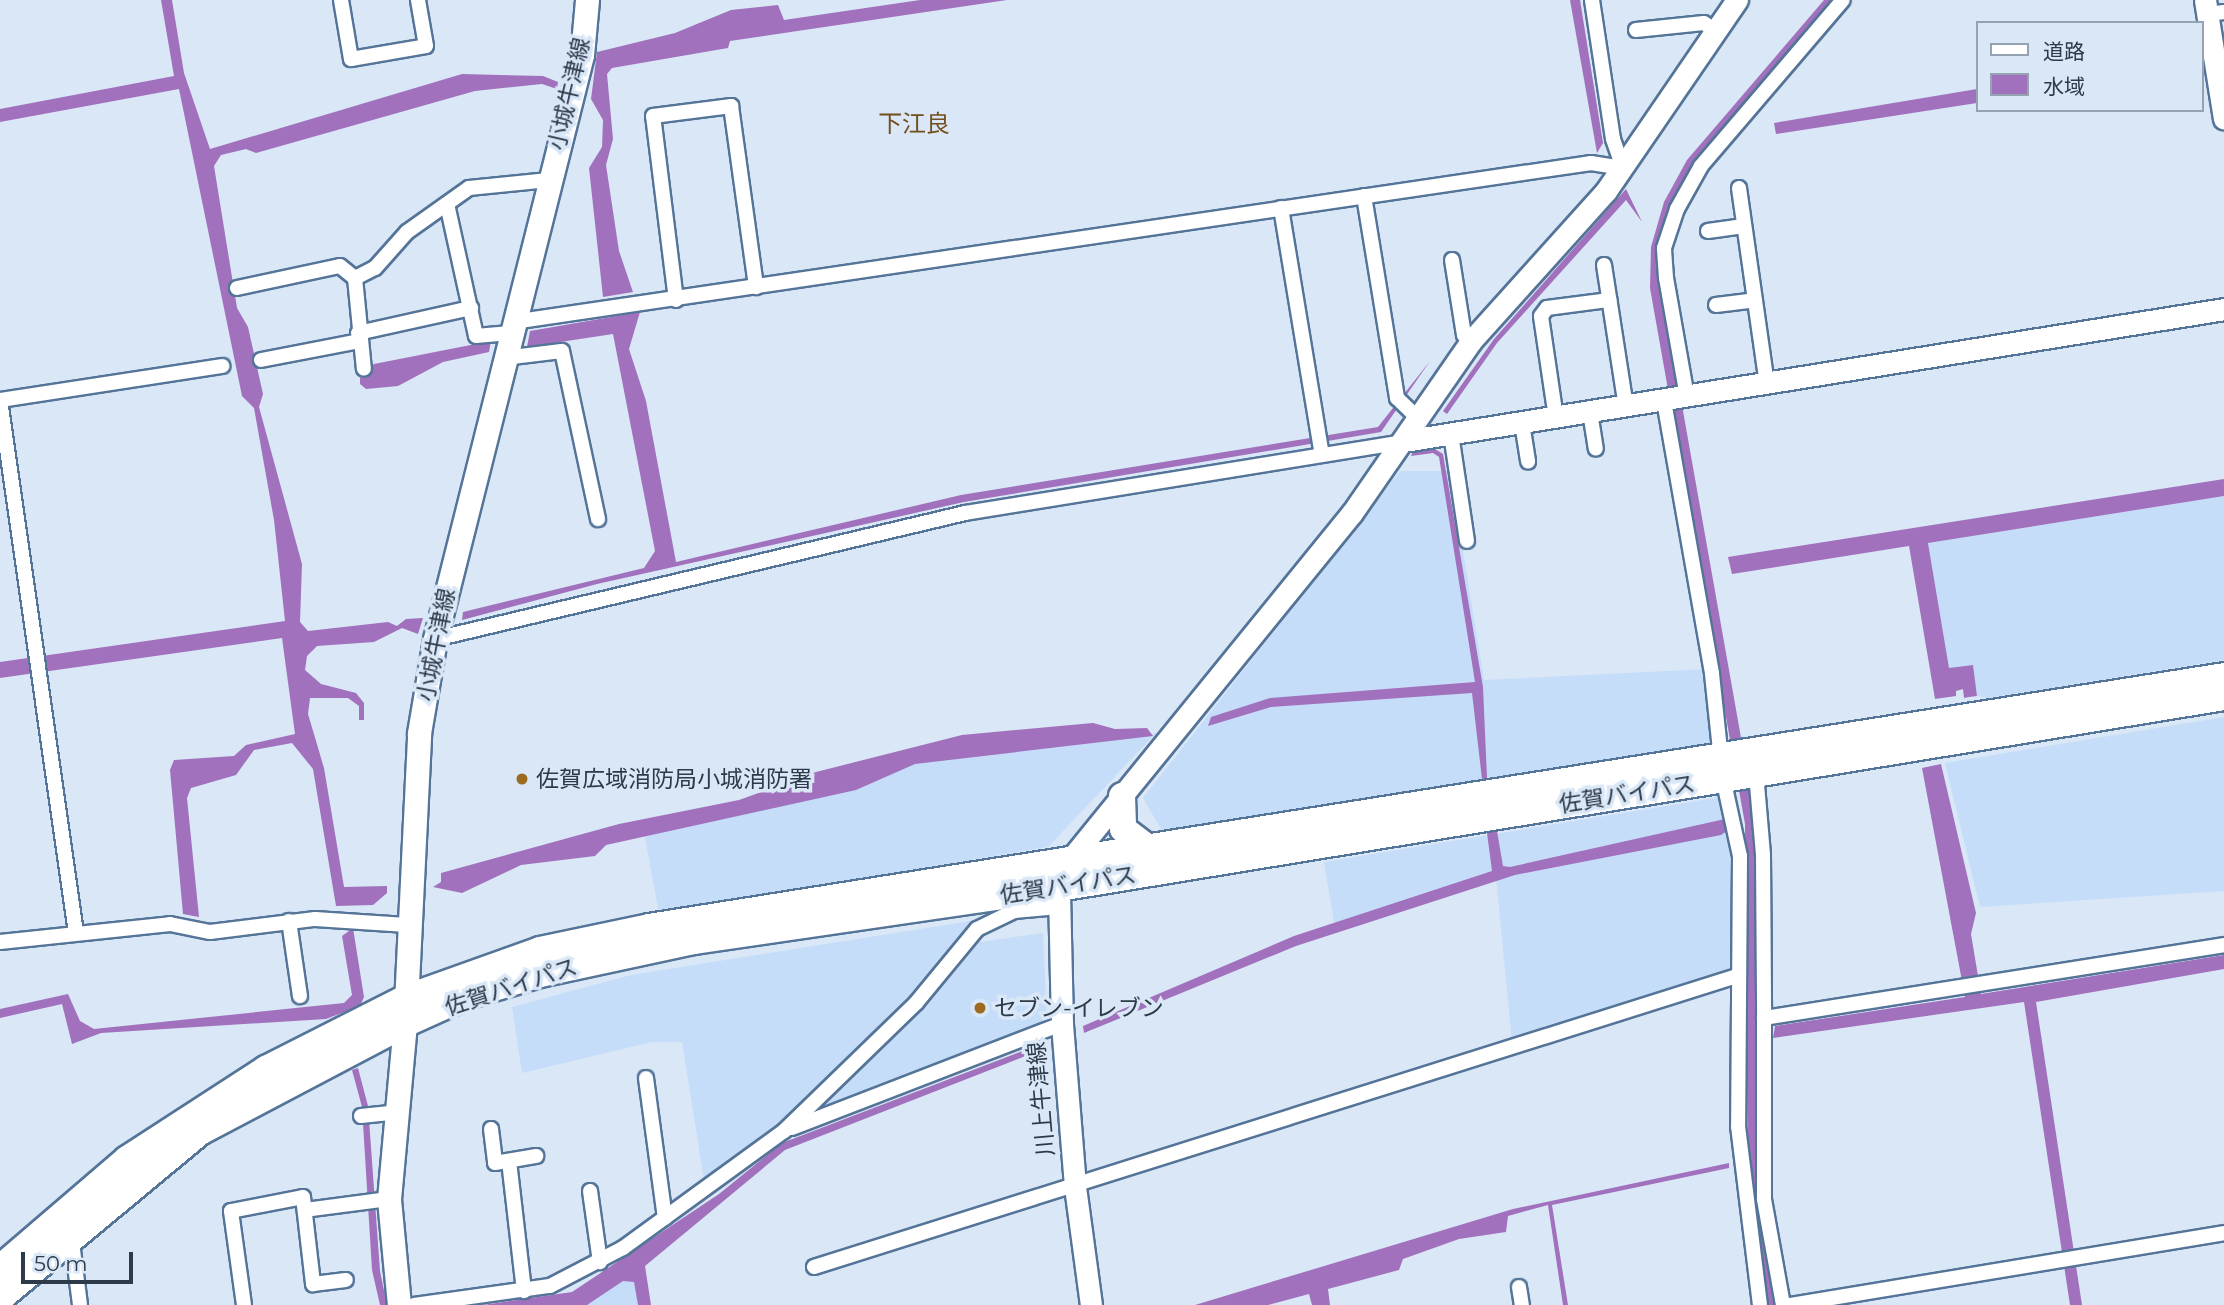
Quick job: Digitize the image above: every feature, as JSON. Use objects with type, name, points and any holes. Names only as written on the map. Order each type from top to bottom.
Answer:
[{"type":"highway","name":"佐賀バイパス","points":[[0,1298],[66,1240],[200,1132],[405,1024],[467,996],[613,956],[1059,897],[2224,676]]},
{"type":"highway","name":"佐賀バイパス","points":[[0,1268],[59,1214],[187,1116],[266,1069],[406,998],[540,950],[613,935],[1148,848],[2224,697]]},
{"type":"highway","points":[[1122,796],[1124,829],[1148,848]]},
{"type":"main road","name":"小城牛津線","points":[[399,1305],[377,1198],[397,1112],[405,1024],[407,925],[419,733],[435,639],[511,328],[582,55],[587,0]]},
{"type":"street","points":[[341,0],[351,59],[426,46],[418,0]]},
{"type":"street","points":[[1592,0],[1614,139],[1623,169]]},
{"type":"street","points":[[1408,408],[1623,169],[1737,0]]},
{"type":"street","points":[[1687,397],[1666,278],[1664,247],[1677,209],[1702,166],[1843,0]]},
{"type":"street","points":[[2212,9],[2224,118]]},
{"type":"street","points":[[1636,30],[1704,23],[1716,31]]},
{"type":"street","points":[[676,300],[653,116],[731,106],[756,287]]},
{"type":"street","points":[[447,204],[476,336],[756,287],[1281,208],[1591,163],[1623,169]]},
{"type":"street","points":[[355,278],[375,268],[407,232],[469,188],[550,180]]},
{"type":"street","points":[[1739,188],[1768,384]]},
{"type":"street","points":[[414,1305],[550,1286],[600,1262],[784,1131],[916,1003],[977,929],[1014,911],[1059,897],[1069,861],[1260,630],[1404,441],[1408,408],[1364,196]]},
{"type":"street","points":[[1281,208],[1322,455]]},
{"type":"street","points":[[1708,230],[1744,226]]},
{"type":"street","points":[[1452,260],[1464,335],[1471,341]]},
{"type":"street","points":[[1604,265],[1626,407]]},
{"type":"street","points":[[237,288],[340,266],[355,278],[363,369]]},
{"type":"street","points":[[1556,418],[1541,316],[1547,308],[1609,300]]},
{"type":"street","points":[[1716,305],[1755,300]]},
{"type":"street","points":[[261,360],[471,308]]},
{"type":"street","points":[[435,639],[965,513],[2224,309]]},
{"type":"street","points":[[504,358],[562,351],[597,519]]},
{"type":"street","points":[[76,933],[0,400],[222,366]]},
{"type":"street","points":[[1664,401],[1712,674],[1736,767],[1763,855],[1764,1199],[1783,1305]]},
{"type":"street","points":[[1590,412],[1596,449]]},
{"type":"street","points":[[1522,423],[1528,462]]},
{"type":"street","points":[[1451,433],[1467,541]]},
{"type":"street","points":[[1736,767],[1740,856],[1737,976],[1738,1126],[1760,1305]]},
{"type":"street","name":"川上牛津線","points":[[1059,897],[1062,1024],[1075,1186],[1091,1305]]},
{"type":"street","points":[[289,921],[300,996]]},
{"type":"street","points":[[0,942],[170,924],[210,932],[289,921],[407,925]]},
{"type":"street","points":[[1764,1018],[2224,945]]},
{"type":"street","points":[[814,1267],[1737,976]]},
{"type":"street","points":[[784,1131],[1062,1024]]},
{"type":"street","points":[[646,1078],[665,1218]]},
{"type":"street","points":[[368,1116],[397,1112]]},
{"type":"street","points":[[491,1129],[495,1163],[536,1156]]},
{"type":"street","points":[[509,1161],[523,1291]]},
{"type":"street","points":[[590,1191],[600,1262]]},
{"type":"street","points":[[244,1305],[231,1211],[303,1197],[313,1284],[346,1280]]},
{"type":"street","points":[[305,1210],[377,1198]]},
{"type":"street","points":[[1790,1305],[2224,1233]]},
{"type":"street","points":[[66,1240],[73,1250],[80,1305]]},
{"type":"street","points":[[1519,1287],[1522,1305]]},
{"type":"shaded area","points":[[1400,471],[1450,471],[1484,680],[1708,669],[1714,743],[1162,831],[1143,798]]},
{"type":"shaded area","points":[[2224,496],[2224,660],[1988,698],[1977,696],[1973,665],[1949,669],[1928,543]]},
{"type":"shaded area","points":[[2224,717],[2224,891],[1980,907],[1945,763]]},
{"type":"shaded area","points":[[1156,733],[1048,847],[659,913],[644,832],[910,760]]},
{"type":"shaded area","points":[[1721,797],[1734,854],[1730,972],[1512,1042],[1496,877],[1335,928],[1324,862]]},
{"type":"shaded area","points":[[970,921],[980,942],[1043,933],[1047,1025],[786,1121],[704,1180],[682,1042],[652,1042],[522,1073],[512,1007],[631,975]]},
{"type":"shaded area","points":[[634,1269],[643,1305],[582,1305]]},
{"type":"water","points":[[161,0],[172,0],[184,73],[210,149],[462,74],[543,76],[558,82],[557,89],[542,84],[475,91],[256,153],[246,149],[221,155],[214,166],[237,308],[248,327],[263,394],[259,407],[302,564],[300,622],[308,631],[388,622],[397,626],[406,619],[423,618],[418,634],[402,628],[374,642],[317,646],[307,656],[305,670],[321,684],[356,693],[364,703],[364,720],[359,720],[359,706],[348,698],[310,698],[308,714],[324,768],[344,887],[387,886],[387,893],[373,905],[336,906],[313,769],[292,743],[254,750],[236,775],[191,788],[187,798],[199,917],[183,914],[170,770],[174,760],[234,756],[246,745],[295,734],[282,638],[0,678],[0,662],[285,621],[274,520],[254,408],[242,396],[179,89],[0,122],[0,109],[174,76]]},
{"type":"water","points":[[920,0],[1007,0],[730,41],[728,48],[612,68],[607,74],[613,139],[606,165],[619,251],[633,292],[603,297],[589,168],[602,147],[603,120],[591,99],[597,52],[675,33],[731,10],[778,5],[784,20]]},
{"type":"water","points":[[1570,0],[1580,0],[1603,143],[1597,153]]},
{"type":"water","points":[[1824,0],[1836,0],[1672,208],[1661,287],[1756,822],[1755,1183],[1774,1305],[1767,1305],[1748,1183],[1745,824],[1650,288],[1651,247],[1664,202],[1687,160]]},
{"type":"water","points":[[1976,89],[1976,103],[1776,134],[1774,123]]},
{"type":"water","points":[[1626,189],[1642,222],[1626,200],[1497,343],[1447,414],[1443,411],[1494,339]]},
{"type":"water","points":[[640,312],[629,349],[646,401],[676,562],[961,495],[1378,427],[1430,361],[1381,432],[964,502],[597,584],[462,620],[463,612],[644,568],[655,551],[613,334],[527,347],[530,331]]},
{"type":"water","points":[[491,341],[489,352],[443,362],[398,386],[366,389],[360,384],[360,378],[374,364]]},
{"type":"water","points":[[1435,449],[1443,454],[1483,687],[1487,778],[1482,779],[1472,693],[1271,707],[1208,726],[1211,717],[1270,698],[1475,682],[1439,457],[1433,453],[1411,456],[1413,451]]},
{"type":"water","points":[[2224,479],[2224,496],[1928,543],[1949,668],[1973,665],[1977,696],[1964,698],[1963,689],[1956,691],[1956,696],[1935,699],[1909,546],[1732,574],[1728,557]]},
{"type":"water","points":[[1093,723],[1115,729],[1147,728],[1153,736],[915,764],[856,790],[606,845],[595,856],[521,865],[462,893],[433,887],[441,882],[441,873],[619,824],[739,800],[816,772],[962,735]]},
{"type":"water","points":[[1941,764],[1976,913],[1971,934],[1981,994],[2224,955],[2224,969],[2036,1002],[2082,1305],[2070,1305],[2024,1002],[1773,1038],[1775,1026],[1965,997],[1922,768]]},
{"type":"water","points":[[1725,819],[1727,831],[1721,835],[1515,875],[1296,946],[1084,1033],[1083,1026],[1294,936],[1492,871],[1487,833],[1497,831],[1503,866],[1510,867]]},
{"type":"water","points":[[353,928],[364,997],[360,1006],[326,1019],[101,1033],[72,1044],[62,1004],[0,1018],[0,1009],[68,994],[80,1021],[94,1029],[344,1003],[352,995],[342,936]]},
{"type":"water","points":[[1046,1042],[1046,1048],[785,1150],[645,1266],[651,1305],[638,1305],[634,1282],[623,1281],[587,1305],[483,1305],[572,1292],[719,1194],[782,1143]]},
{"type":"water","points":[[358,1068],[368,1106],[380,1271],[387,1305],[380,1305],[372,1270],[362,1107],[352,1070]]},
{"type":"water","points":[[1729,1163],[1729,1168],[1552,1205],[1568,1305],[1563,1305],[1548,1205],[1508,1216],[1506,1232],[1459,1239],[1403,1259],[1399,1270],[1328,1289],[1330,1305],[1312,1305],[1309,1294],[1268,1305],[1195,1305],[1513,1209]]},
{"type":"place","name":"佐賀広域消防局小城消防署","points":[[522,779]]},
{"type":"place","name":"セブン-イレブン","points":[[980,1008]]},
{"type":"district","name":"下江良","points":[[914,124]]}]
